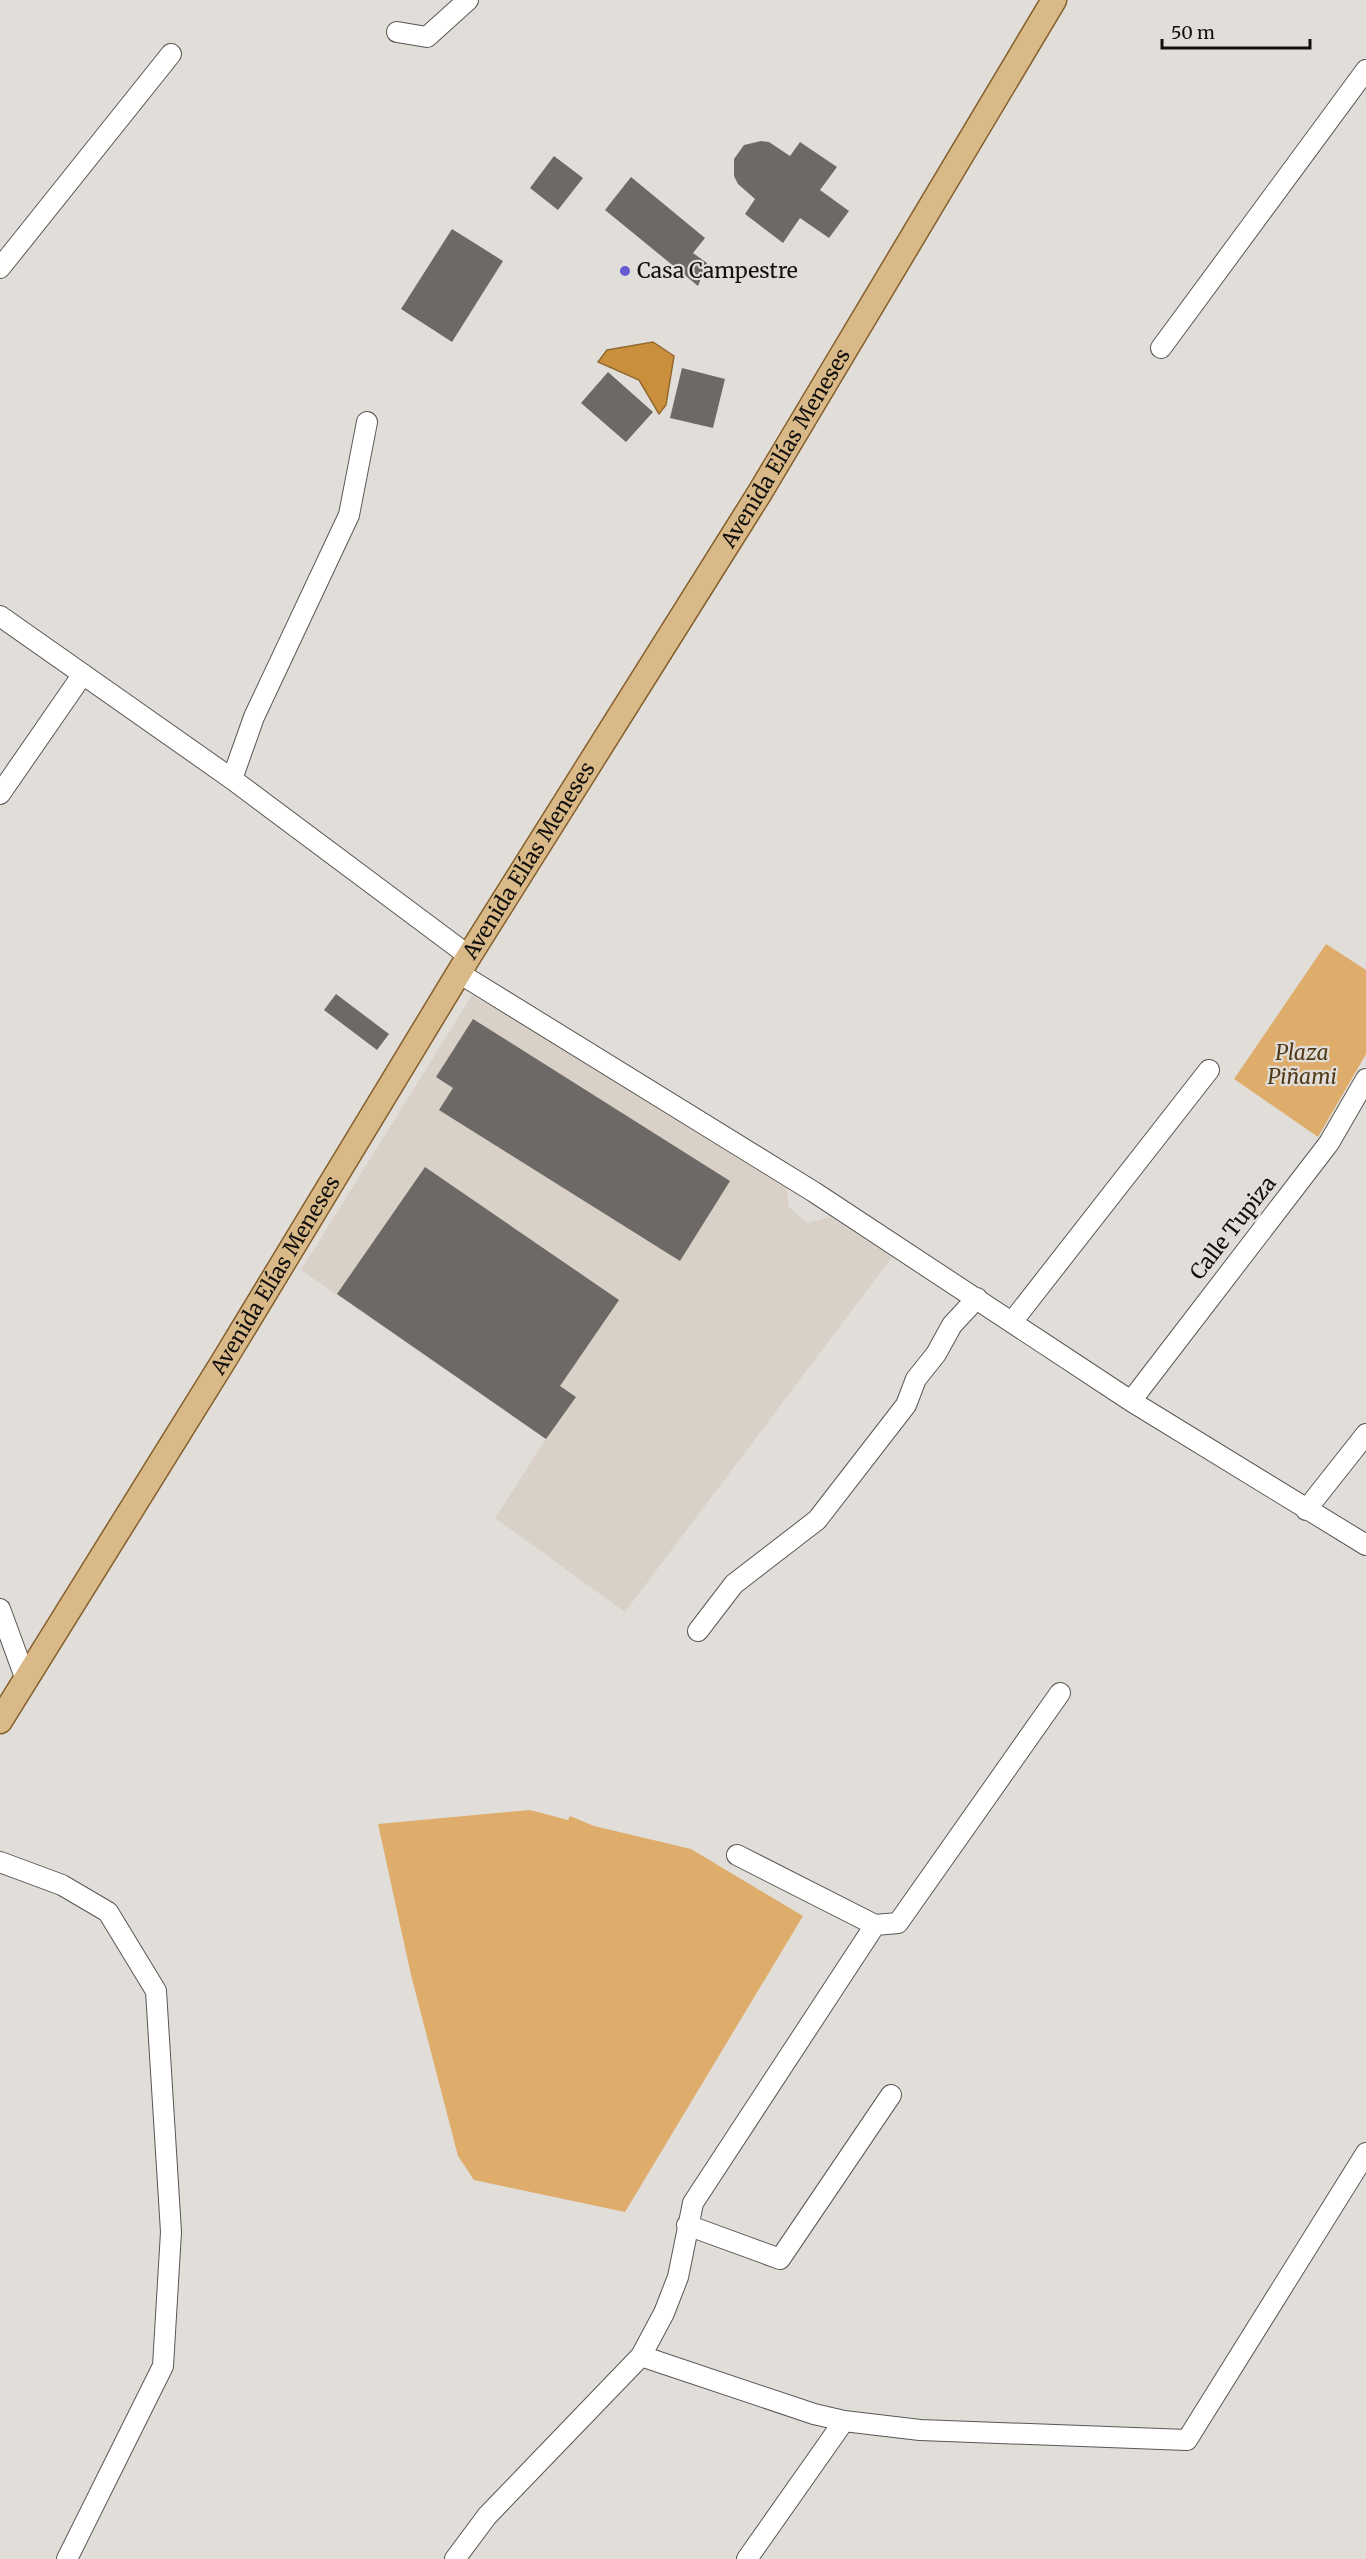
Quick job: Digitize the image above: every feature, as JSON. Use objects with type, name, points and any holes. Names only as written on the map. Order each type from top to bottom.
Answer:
[{"type":"main road","name":"Avenida Elías Meneses","points":[[0,1721],[229,1352],[464,965],[759,494],[1054,0]]},
{"type":"street","points":[[397,32],[427,37],[468,0]]},
{"type":"street","points":[[0,268],[171,54]]},
{"type":"street","points":[[1161,348],[1366,70]]},
{"type":"street","points":[[232,779],[254,717],[349,515],[367,422]]},
{"type":"street","points":[[0,616],[232,779],[464,965],[977,1298],[1131,1401],[1366,1545]]},
{"type":"street","points":[[0,794],[83,674]]},
{"type":"street","points":[[1012,1322],[1209,1070]]},
{"type":"street","name":"Calle Tupiza","points":[[1131,1401],[1329,1143],[1366,1079]]},
{"type":"street","points":[[698,1630],[734,1584],[817,1520],[906,1405],[916,1379],[952,1325],[977,1298]]},
{"type":"street","points":[[1306,1510],[1366,1434]]},
{"type":"street","points":[[0,1609],[26,1680]]},
{"type":"street","points":[[737,1855],[875,1925],[898,1923],[1060,1693]]},
{"type":"street","points":[[0,1862],[62,1885],[108,1912],[156,1991],[171,2232],[163,2366],[67,2559]]},
{"type":"street","points":[[455,2559],[487,2516],[641,2355],[663,2313],[678,2277],[693,2203],[875,1925]]},
{"type":"street","points":[[687,2225],[780,2259],[891,2095]]},
{"type":"street","points":[[641,2355],[814,2414],[844,2421],[920,2430],[1187,2440],[1366,2153]]},
{"type":"street","points":[[747,2559],[844,2421]]},
{"type":"shaded area","points":[[653,342],[674,356],[666,405],[659,414],[639,380],[598,362],[607,350]]},
{"type":"shaded area","points":[[472,995],[786,1185],[789,1207],[808,1223],[830,1217],[892,1257],[625,1612],[495,1518],[546,1439],[301,1270]]},
{"type":"green space","name":"Plaza Piñami","points":[[1326,944],[1366,970],[1366,1054],[1318,1137],[1234,1079]]},
{"type":"green space","points":[[530,1810],[568,1820],[570,1816],[594,1826],[691,1849],[803,1916],[625,2212],[474,2180],[458,2156],[411,1975],[378,1824]]},
{"type":"building","points":[[761,141],[769,142],[790,156],[800,142],[837,167],[820,190],[849,211],[829,238],[800,218],[783,243],[745,214],[755,199],[738,184],[734,176],[734,159],[744,145]]},
{"type":"building","points":[[554,156],[583,178],[558,210],[530,188]]},
{"type":"building","points":[[631,177],[705,238],[693,253],[707,263],[698,286],[605,210]]},
{"type":"building","points":[[452,229],[503,261],[452,342],[401,309]]},
{"type":"building","points":[[682,368],[725,379],[713,428],[670,418]]},
{"type":"building","points":[[608,372],[653,412],[626,442],[581,403]]},
{"type":"building","points":[[336,994],[389,1034],[377,1050],[324,1010]]},
{"type":"building","points":[[473,1019],[730,1181],[680,1261],[439,1110],[453,1088],[436,1077]]},
{"type":"building","points":[[425,1167],[619,1300],[560,1386],[576,1397],[546,1439],[337,1294]]},
{"type":"place","name":"Casa Campestre","points":[[625,271]]}]
